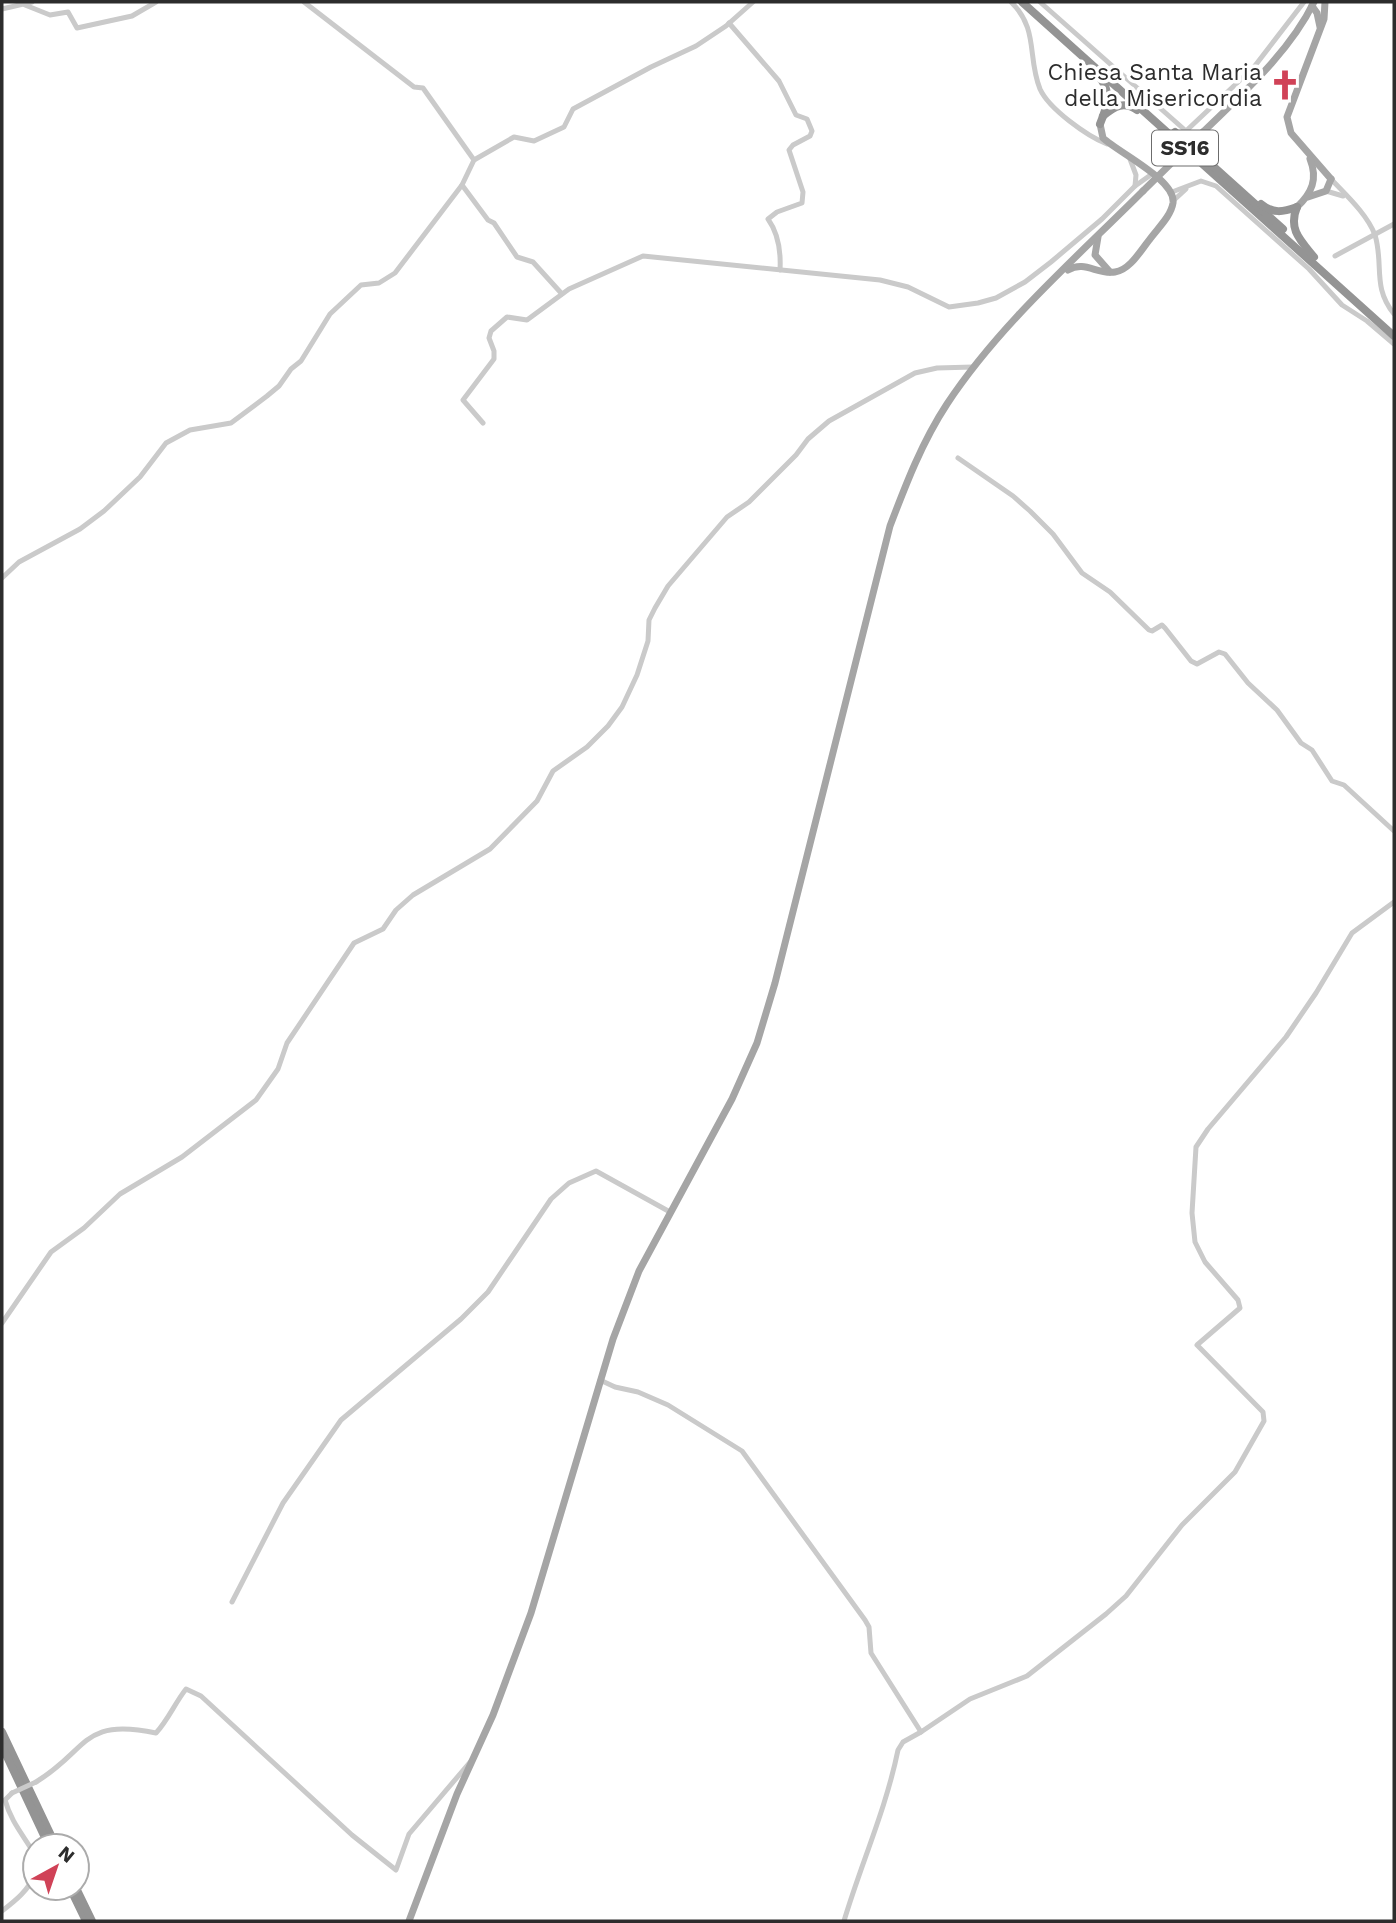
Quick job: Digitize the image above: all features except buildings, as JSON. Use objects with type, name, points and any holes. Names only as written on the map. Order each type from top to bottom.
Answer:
[{"type":"highway","name":"SS16","points":[[1022,2],[1352,295],[1394,329]]},
{"type":"highway","name":"SS16","points":[[1030,2],[1314,257],[1394,336]]},
{"type":"highway","points":[[1068,43],[1080,60],[1106,86],[1108,98],[1102,120]]},
{"type":"highway","points":[[1102,120],[1116,106],[1128,105],[1161,132],[1175,139]]},
{"type":"highway","points":[[1216,169],[1232,177],[1269,209],[1285,211],[1297,206]]},
{"type":"highway","points":[[1297,206],[1293,215],[1294,230],[1314,257]]},
{"type":"highway","points":[[2,1732],[49,1832]]},
{"type":"highway","points":[[2,1746],[43,1832]]},
{"type":"highway","points":[[77,1902],[86,1921]]},
{"type":"highway","points":[[83,1902],[92,1921]]},
{"type":"main road","points":[[1325,2],[1325,12],[1287,117],[1291,133],[1331,178]]},
{"type":"main road","points":[[1310,3],[1325,12]]},
{"type":"main road","points":[[409,1921],[531,1613],[600,1380],[628,1296],[732,1099],[757,1042],[775,983],[890,526],[908,478],[929,435],[974,367],[1008,326],[1257,79],[1288,44],[1304,19],[1310,3]]},
{"type":"main road","points":[[1310,3],[1320,23]]},
{"type":"main road","points":[[1304,19],[1311,17],[1320,23]]},
{"type":"main road","points":[[1058,275],[1080,265],[1101,272],[1121,270],[1132,261],[1168,216],[1173,197],[1152,174],[1103,138],[1102,120]]},
{"type":"main road","points":[[1297,206],[1307,197],[1313,185],[1315,174],[1309,155]]},
{"type":"main road","points":[[1313,185],[1331,178]]},
{"type":"main road","points":[[1307,197],[1326,191],[1331,178]]},
{"type":"main road","points":[[1096,256],[1098,236]]},
{"type":"main road","points":[[1083,251],[1096,256],[1110,272]]},
{"type":"main road","points":[[1083,251],[1090,267]]},
{"type":"street","points":[[2,9],[28,3],[50,15],[68,12],[77,28],[132,16],[156,2]]},
{"type":"street","points":[[304,2],[414,87],[424,88],[474,160]]},
{"type":"street","points":[[2,578],[19,562],[85,526],[104,511],[140,477],[166,443],[190,430],[230,423],[279,386],[291,369],[301,361],[330,314],[361,285],[379,284],[395,273],[462,185],[474,160],[513,137],[534,141],[564,127],[568,123],[569,114],[579,106],[696,46],[753,2]]},
{"type":"street","points":[[1011,2],[1020,11],[1030,30],[1041,90],[1070,121],[1110,145]]},
{"type":"street","points":[[1040,2],[1186,131],[1254,67],[1310,3]]},
{"type":"street","points":[[729,23],[779,81],[796,115],[807,119],[812,131],[810,136],[789,150],[803,192],[802,203],[777,212],[768,219],[774,226],[780,270]]},
{"type":"street","points":[[1083,131],[1094,131],[1102,120]]},
{"type":"street","points":[[1129,157],[1136,171],[1135,184]]},
{"type":"street","points":[[483,423],[463,400],[494,359],[489,333],[508,317],[527,320],[562,294],[643,256],[899,284],[949,307],[978,303],[996,298],[1025,282],[1102,219],[1135,184],[1152,174]]},
{"type":"street","points":[[1331,178],[1375,236],[1381,292],[1394,314]]},
{"type":"street","points":[[1173,197],[1201,181],[1216,186],[1309,269],[1342,305],[1367,321],[1394,344]]},
{"type":"street","points":[[462,185],[488,220],[494,223],[517,257],[533,262],[562,294]]},
{"type":"street","points":[[1326,191],[1340,194],[1351,201]]},
{"type":"street","points":[[1335,256],[1394,224]]},
{"type":"street","points":[[2,1323],[51,1252],[84,1228],[120,1194],[182,1157],[259,1096],[283,1059],[287,1043],[354,943],[379,932],[413,895],[490,849],[537,801],[553,771],[587,747],[608,726],[622,707],[637,675],[648,641],[649,620],[661,597],[727,517],[748,502],[796,456],[807,439],[829,421],[915,373],[937,368],[974,367]]},
{"type":"street","points":[[958,458],[1030,511],[1053,534],[1082,573],[1110,592],[1149,629],[1152,631],[1162,625],[1191,662],[1197,664],[1219,652],[1225,654],[1248,683],[1277,710],[1301,743],[1312,750],[1332,781],[1344,785],[1394,831]]},
{"type":"street","points":[[844,1921],[870,1839],[883,1811],[898,1750],[903,1742],[970,1699],[1027,1676],[1084,1633],[1126,1596],[1182,1525],[1235,1472],[1264,1422],[1265,1416],[1198,1345],[1240,1308],[1238,1300],[1205,1262],[1195,1242],[1192,1213],[1194,1152],[1208,1129],[1286,1037],[1352,933],[1394,902]]},
{"type":"street","points":[[232,1602],[284,1503],[341,1420],[461,1319],[488,1292],[541,1211],[556,1194],[574,1180],[596,1171],[670,1212]]},
{"type":"street","points":[[600,1380],[668,1405],[743,1451],[866,1620],[871,1653],[921,1732]]},
{"type":"street","points":[[21,1836],[5,1800],[12,1793],[56,1770],[89,1736],[112,1728],[134,1728],[156,1733],[186,1689],[201,1696],[352,1835],[396,1870],[409,1834],[472,1760]]},
{"type":"street","points":[[2,1910],[21,1895]]},
{"type":"place","name":"Chiesa Santa Maria della Misericordia","points":[[1285,85]]}]
